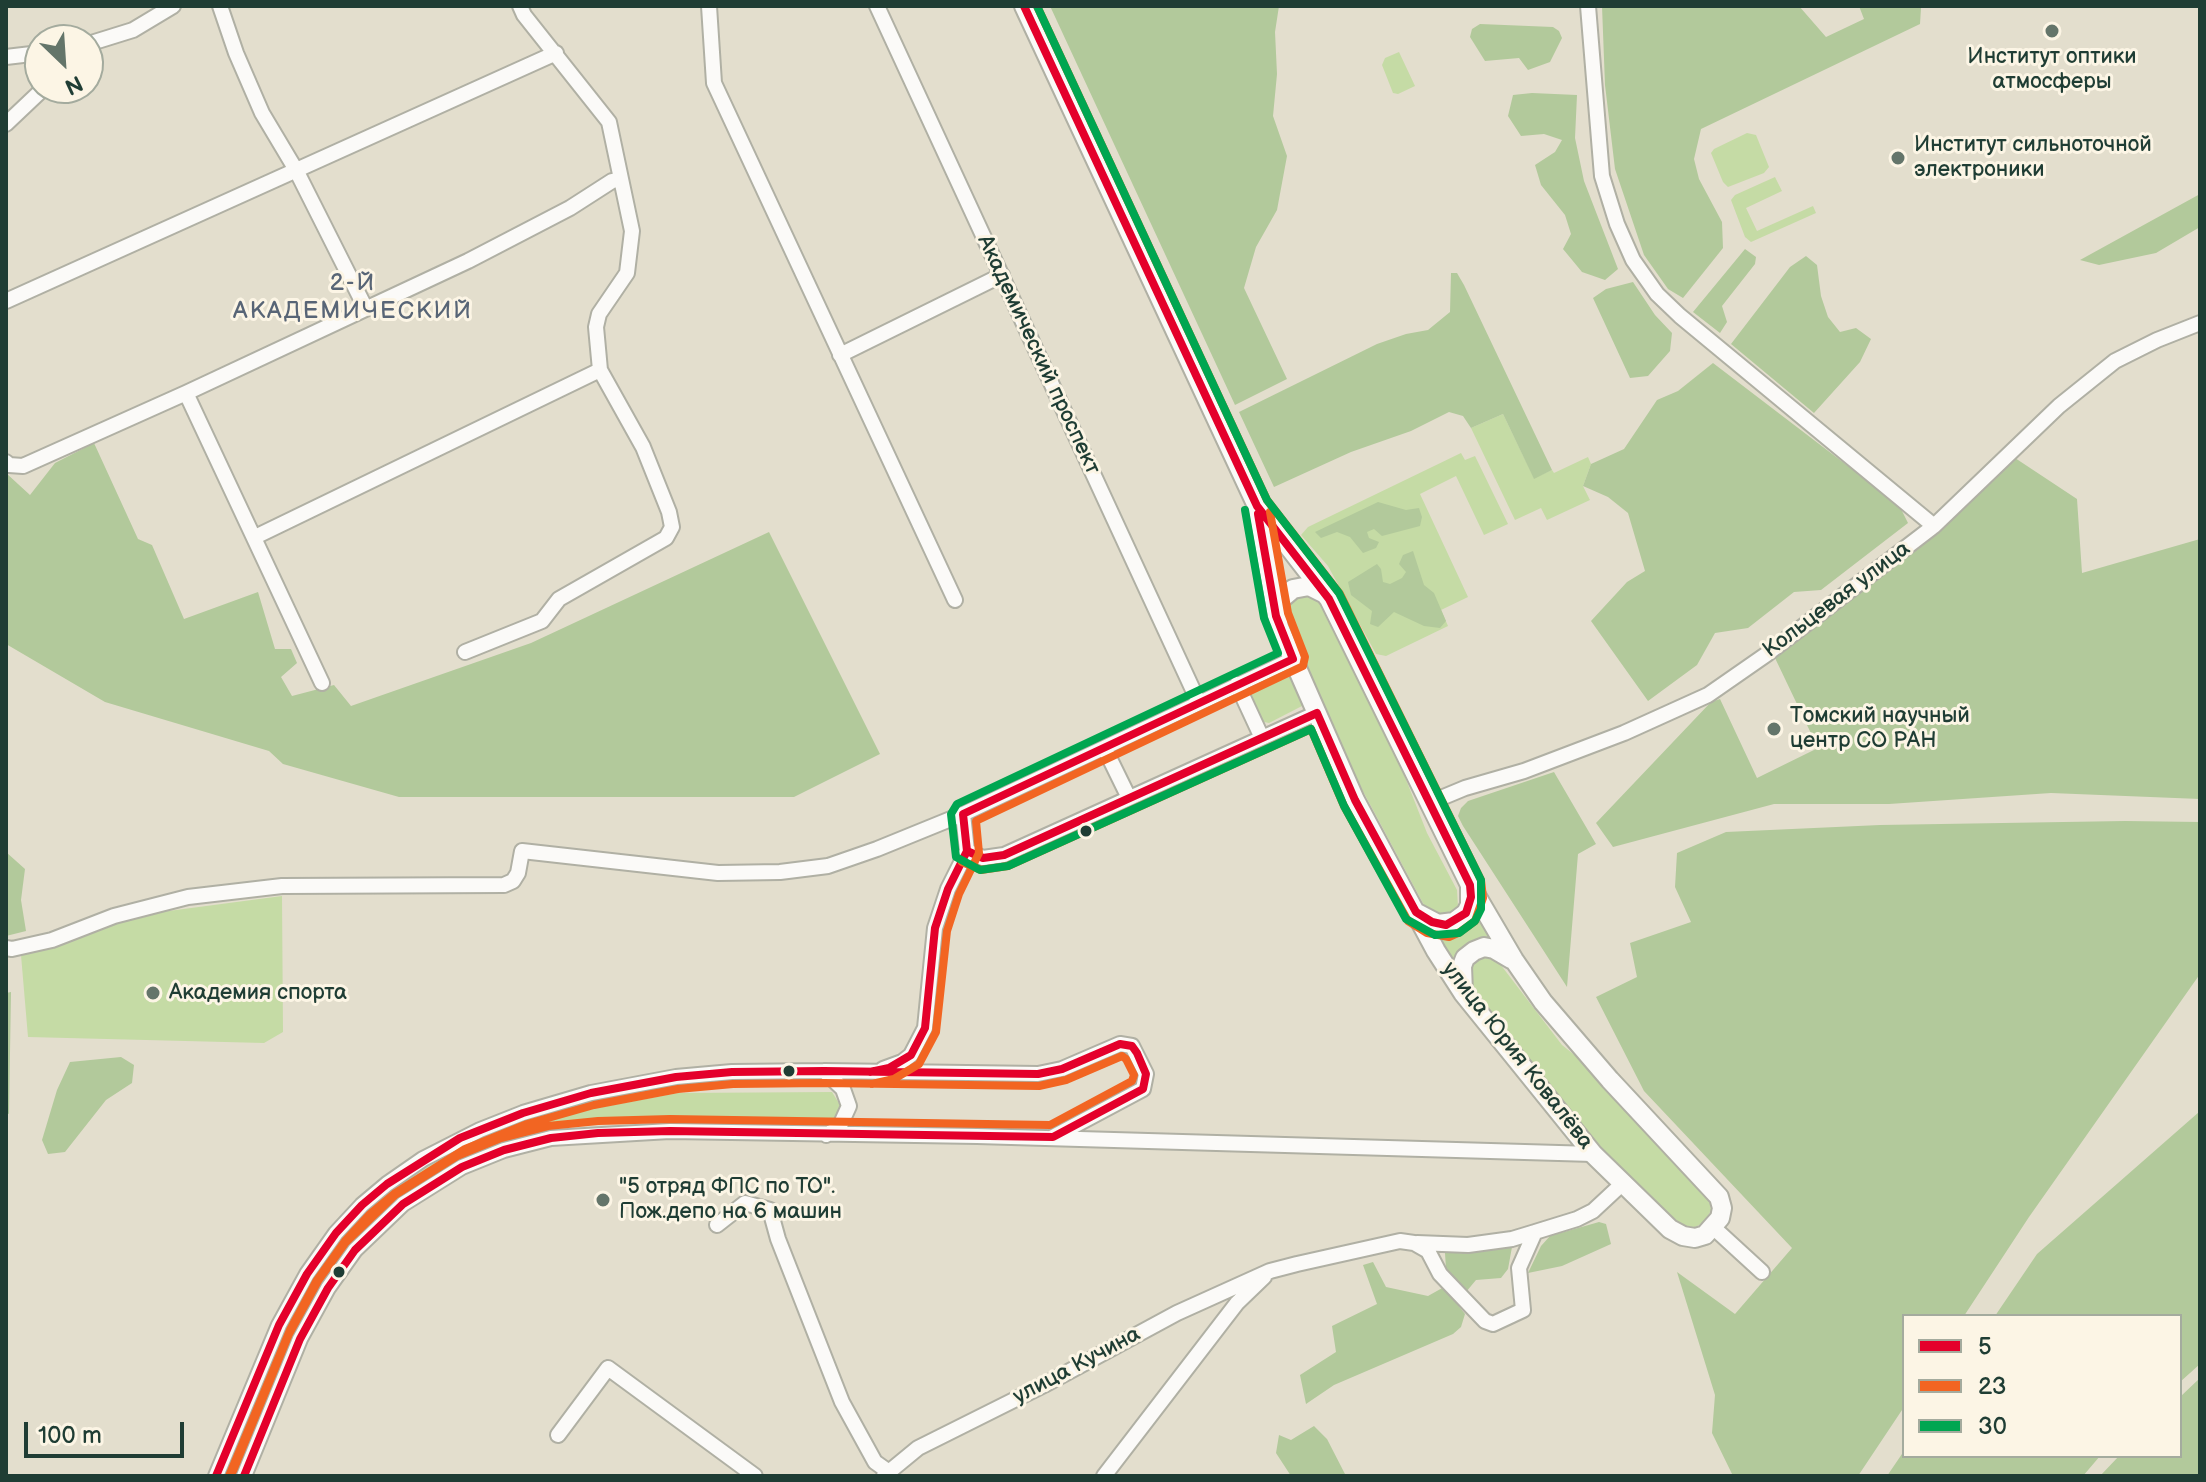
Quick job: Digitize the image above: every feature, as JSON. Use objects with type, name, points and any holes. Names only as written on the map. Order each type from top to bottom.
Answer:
[{"type":"main road","name":"улица Юрия Ковалёва","points":[[1024,6],[1257,506],[1329,599],[1470,885],[1543,1002],[1610,1080],[1719,1197],[1722,1208],[1714,1228],[1695,1238],[1683,1236],[1670,1229],[1622,1184],[1593,1154],[1463,993],[1436,951],[1355,800],[1293,659],[1276,616],[1257,506]]},
{"type":"main road","points":[[1276,616],[1286,593],[1301,586],[1317,588],[1329,599]]},
{"type":"main road","points":[[1416,912],[1438,924],[1454,922],[1466,913],[1470,905],[1470,885]]},
{"type":"main road","points":[[1463,993],[1462,966],[1465,958],[1474,951],[1484,947],[1494,949],[1514,960]]},
{"type":"street","points":[[104,39],[133,30],[173,6]]},
{"type":"street","points":[[220,6],[262,113],[296,170],[366,309]]},
{"type":"street","points":[[465,652],[542,621],[559,599],[666,538],[672,527],[643,447],[600,370],[596,327],[599,314],[627,273],[632,231],[609,122],[520,6]]},
{"type":"street","points":[[709,6],[714,83],[955,600]]},
{"type":"street","name":"Академический проспект","points":[[877,6],[1199,703]]},
{"type":"street","points":[[1588,6],[1602,176],[1617,224],[1633,260],[1657,294],[1680,316],[1934,526]]},
{"type":"street","points":[[6,301],[556,53]]},
{"type":"street","points":[[6,124],[27,104]]},
{"type":"street","points":[[6,462],[23,466],[186,393],[468,261],[570,208],[612,181],[621,179]]},
{"type":"street","points":[[840,355],[1002,275]]},
{"type":"street","name":"Кольцевая улица","points":[[1429,803],[1637,728],[1708,695],[1767,654],[1934,526],[2059,406],[2115,361],[2200,323]]},
{"type":"street","points":[[255,537],[600,370]]},
{"type":"street","points":[[186,393],[322,683]]},
{"type":"street","points":[[6,948],[52,940],[114,916],[188,897],[282,886],[504,885],[513,881],[518,873],[522,851],[718,873],[803,870],[853,858],[963,814],[1293,659]]},
{"type":"street","points":[[1237,684],[1262,738]]},
{"type":"street","points":[[967,851],[983,858],[1004,855],[1317,713]]},
{"type":"street","points":[[1105,749],[1129,798]]},
{"type":"street","points":[[870,1072],[902,1062],[919,1042],[927,1012],[935,928],[948,889],[967,851],[963,814]]},
{"type":"street","points":[[216,1476],[279,1325],[307,1274],[336,1233],[387,1184],[460,1138],[523,1113],[591,1093],[676,1077],[732,1072],[824,1071],[1038,1074],[1062,1069],[1120,1044],[1132,1046],[1146,1074],[1143,1089],[1053,1137]]},
{"type":"street","points":[[824,1071],[843,1089],[849,1106],[839,1128],[825,1135]]},
{"type":"street","points":[[244,1476],[300,1339],[328,1288],[355,1250],[403,1204],[462,1167],[504,1150],[551,1138],[670,1131],[1053,1137],[1593,1154]]},
{"type":"street","points":[[387,1184],[403,1204]]},
{"type":"street","name":"улица Кучина","points":[[717,1225],[745,1203],[770,1210],[778,1239],[842,1402],[875,1462],[886,1474],[918,1448],[1177,1313],[1270,1271],[1400,1241],[1468,1245],[1512,1239],[1593,1211],[1622,1184]]},
{"type":"street","points":[[1714,1228],[1762,1272]]},
{"type":"street","points":[[1414,1243],[1428,1251],[1440,1274],[1485,1321],[1493,1324],[1523,1310],[1519,1268],[1535,1232]]},
{"type":"street","points":[[336,1233],[355,1250]]},
{"type":"street","points":[[1104,1476],[1237,1303],[1270,1271]]},
{"type":"street","points":[[1231,1288],[1239,1292],[1237,1303]]},
{"type":"street","points":[[558,1435],[608,1368],[755,1476]]},
{"type":"green space","points":[[1050,6],[1279,6],[1275,32],[1277,74],[1273,116],[1287,156],[1277,210],[1256,247],[1244,288],[1287,379],[1235,405]]},
{"type":"green space","points":[[1602,6],[1799,6],[1826,37],[1864,19],[1859,6],[1921,8],[1920,24],[1701,129],[1694,159],[1699,179],[1722,222],[1723,248],[1683,298],[1668,289],[1644,255],[1615,169],[1605,85]]},
{"type":"green space","points":[[1480,24],[1553,27],[1562,38],[1550,62],[1528,70],[1519,58],[1485,61],[1470,37],[1472,29]]},
{"type":"green space","points":[[1399,52],[1415,86],[1398,94],[1393,93],[1382,65],[1385,58]]},
{"type":"green space","points":[[1513,95],[1577,95],[1575,138],[1584,181],[1618,269],[1605,280],[1582,272],[1563,249],[1571,234],[1565,215],[1541,185],[1535,165],[1555,152],[1562,140],[1544,134],[1521,136],[1508,116]]},
{"type":"green space","points":[[1747,133],[1756,135],[1769,167],[1764,173],[1728,187],[1711,153]]},
{"type":"green space","points":[[1775,177],[1782,191],[1746,208],[1757,231],[1813,206],[1816,213],[1751,242],[1745,237],[1731,200],[1735,195]]},
{"type":"green space","points":[[2200,194],[2200,227],[2156,253],[2099,265],[2080,260]]},
{"type":"green space","points":[[1745,249],[1756,257],[1755,264],[1722,306],[1727,322],[1720,333],[1693,312]]},
{"type":"green space","points":[[1806,256],[1817,265],[1821,296],[1828,317],[1840,332],[1856,328],[1871,339],[1860,362],[1814,413],[1731,344],[1790,267]]},
{"type":"green space","points":[[1451,273],[1457,273],[1464,285],[1552,470],[1534,479],[1503,414],[1471,428],[1463,416],[1449,412],[1411,431],[1351,452],[1274,487],[1239,412],[1377,344],[1428,330],[1450,312]]},
{"type":"green space","points":[[1633,282],[1655,315],[1672,333],[1670,351],[1648,376],[1630,378],[1593,298],[1606,289]]},
{"type":"green space","points":[[1713,363],[1899,505],[1908,523],[1821,590],[1794,592],[1748,628],[1715,633],[1697,665],[1648,701],[1591,621],[1627,582],[1645,571],[1628,513],[1608,497],[1583,486],[1591,464],[1624,449],[1657,400],[1678,391]]},
{"type":"green space","points":[[1503,414],[1534,478],[1552,470],[1554,473],[1588,457],[1591,464],[1583,486],[1590,500],[1547,520],[1541,508],[1515,520],[1471,428]]},
{"type":"green space","points":[[94,443],[138,539],[152,545],[184,619],[258,592],[275,649],[291,649],[297,663],[281,677],[292,696],[334,685],[351,706],[531,643],[769,532],[880,754],[794,797],[399,797],[283,764],[269,751],[105,702],[6,644],[6,473],[30,495],[55,463]]},
{"type":"green space","points":[[1461,453],[1465,460],[1475,456],[1508,524],[1484,535],[1456,476],[1420,494],[1468,597],[1441,610],[1448,626],[1386,656],[1376,654],[1328,566],[1301,535],[1308,527]]},
{"type":"green space","points":[[2015,458],[2077,499],[2082,573],[2200,539],[2200,799],[2051,793],[1889,804],[1774,804],[1613,847],[1596,823],[1711,702],[1720,699],[1757,778],[1818,748],[1775,658],[1940,531]]},
{"type":"green space","points":[[1378,502],[1406,510],[1419,508],[1422,517],[1420,526],[1382,536],[1374,529],[1367,532],[1369,538],[1379,542],[1376,548],[1363,553],[1350,537],[1337,532],[1321,538],[1315,532]]},
{"type":"green space","points":[[1413,551],[1424,585],[1434,593],[1446,621],[1440,628],[1424,626],[1394,612],[1378,627],[1370,624],[1372,611],[1351,595],[1348,582],[1377,564],[1383,582],[1390,584],[1402,578],[1406,572],[1399,564],[1403,555]]},
{"type":"green space","points":[[1309,595],[1321,601],[1396,754],[1427,833],[1457,890],[1458,907],[1445,918],[1425,907],[1357,780],[1290,636],[1284,611],[1297,597]]},
{"type":"green space","points":[[1286,669],[1303,702],[1302,706],[1269,723],[1264,722],[1260,720],[1246,690],[1249,683]]},
{"type":"green space","points":[[1554,772],[1596,844],[1578,854],[1567,987],[1458,816],[1468,801]]},
{"type":"green space","points":[[2200,822],[2200,974],[2029,1217],[1965,1314],[1902,1314],[1902,1410],[1858,1476],[1733,1476],[1712,1433],[1715,1395],[1677,1272],[1735,1314],[1792,1248],[1644,1091],[1596,997],[1637,977],[1630,943],[1691,922],[1675,887],[1677,853],[1726,832],[1880,825]]},
{"type":"green space","points":[[6,852],[25,869],[21,900],[26,931],[6,936]]},
{"type":"green space","name":"Академия спорта","points":[[282,896],[283,1032],[264,1043],[28,1037],[21,955],[123,917]]},
{"type":"green space","points":[[1475,913],[1489,937],[1468,944],[1453,965],[1434,933],[1459,929]]},
{"type":"green space","points":[[1482,957],[1497,960],[1562,1045],[1587,1065],[1709,1198],[1711,1210],[1705,1222],[1686,1228],[1675,1222],[1575,1123],[1471,984],[1469,967]]},
{"type":"green space","points":[[11,992],[9,1114],[6,1113],[6,993]]},
{"type":"green space","points":[[121,1057],[134,1065],[132,1083],[106,1100],[65,1152],[48,1154],[42,1140],[57,1090],[70,1062]]},
{"type":"green space","points":[[832,1092],[842,1108],[837,1119],[831,1122],[574,1122],[523,1133],[479,1148],[398,1190],[399,1186],[429,1166],[462,1149],[547,1119],[678,1093]]},
{"type":"green space","points":[[2199,1112],[2200,1364],[2182,1380],[2182,1314],[1996,1314],[2037,1254]]},
{"type":"green space","points":[[1599,1222],[1606,1224],[1611,1244],[1562,1266],[1528,1273],[1541,1246],[1550,1236]]},
{"type":"green space","points":[[338,1246],[343,1249],[304,1309],[299,1306]]},
{"type":"green space","points":[[1512,1247],[1508,1269],[1501,1278],[1476,1280],[1466,1292],[1446,1269],[1445,1253]]},
{"type":"green space","points":[[1373,1262],[1386,1287],[1428,1296],[1444,1287],[1465,1314],[1461,1327],[1453,1334],[1334,1385],[1306,1404],[1300,1375],[1336,1352],[1332,1326],[1377,1304],[1363,1265]]},
{"type":"green space","points":[[294,1315],[300,1318],[233,1476],[225,1476]]},
{"type":"green space","points":[[2200,1378],[2200,1476],[2100,1476],[2117,1458],[2182,1458],[2182,1395]]},
{"type":"green space","points":[[1314,1426],[1327,1439],[1346,1476],[1291,1476],[1276,1453],[1279,1435],[1291,1440]]},
{"type":"green space","points":[[1902,1454],[1902,1458],[2098,1458],[2083,1476],[1887,1476]]},
{"type":"transit line","name":"5","points":[[967,851],[983,858],[1004,855],[1317,713],[1355,800],[1416,912],[1432,922],[1446,925],[1466,913],[1471,897],[1470,885],[1329,599],[1257,506],[1024,6]]},
{"type":"transit line","name":"23","points":[[962,862],[981,870],[1008,866],[1311,729],[1344,806],[1408,921],[1427,933],[1449,937],[1475,921],[1483,898],[1481,880],[1340,594],[1267,500],[1037,6]]},
{"type":"transit line","name":"30","points":[[1037,6],[1267,500],[1339,593],[1481,880],[1481,909],[1475,921],[1459,933],[1435,935],[1406,919],[1344,806],[1311,729],[1008,866],[980,870],[956,857],[951,814],[957,804],[1278,653],[1264,618],[1245,510]]},
{"type":"transit line","name":"23","points":[[872,1084],[894,1079],[919,1064],[936,1032],[947,931],[959,894],[979,853],[976,821],[1303,666],[1305,657],[1288,613],[1270,512]]},
{"type":"transit line","name":"5","points":[[870,1072],[889,1068],[911,1055],[925,1028],[935,928],[948,889],[967,851],[963,814],[1293,659],[1276,616],[1258,514]]},
{"type":"transit line","name":"5","points":[[216,1476],[279,1325],[307,1274],[336,1233],[387,1184],[460,1138],[523,1113],[591,1093],[676,1077],[732,1072],[824,1071],[1038,1074],[1062,1069],[1120,1044],[1132,1046],[1137,1053],[1146,1074],[1143,1089],[1053,1137],[670,1131],[598,1133],[551,1138],[504,1150],[462,1167],[403,1204],[355,1250],[328,1288],[300,1339],[244,1476]]},
{"type":"transit line","name":"23","points":[[229,1476],[290,1330],[317,1280],[345,1241],[394,1194],[465,1149],[527,1124],[594,1105],[678,1089],[733,1084],[824,1083],[1039,1086],[1066,1080],[1122,1056],[1134,1075],[1132,1081],[1050,1125],[670,1119],[598,1121],[548,1126],[501,1138],[457,1156],[395,1195],[346,1242],[318,1281],[289,1334],[233,1471]]},
{"type":"place","name":"Институт оптики атмосферы","points":[[2052,31]]},
{"type":"place","name":"Институт сильноточной электроники","points":[[1898,158]]},
{"type":"place","name":"Томский научный центр СО РАН","points":[[1774,729]]},
{"type":"place","name":"Академия спорта","points":[[153,993]]},
{"type":"place","name":"\"5 отряд ФПС по ТО\". Пож.депо на 6 машин","points":[[603,1200]]},
{"type":"district","name":"2-Й АКАДЕМИЧЕСКИЙ","points":[[353,298]]}]
